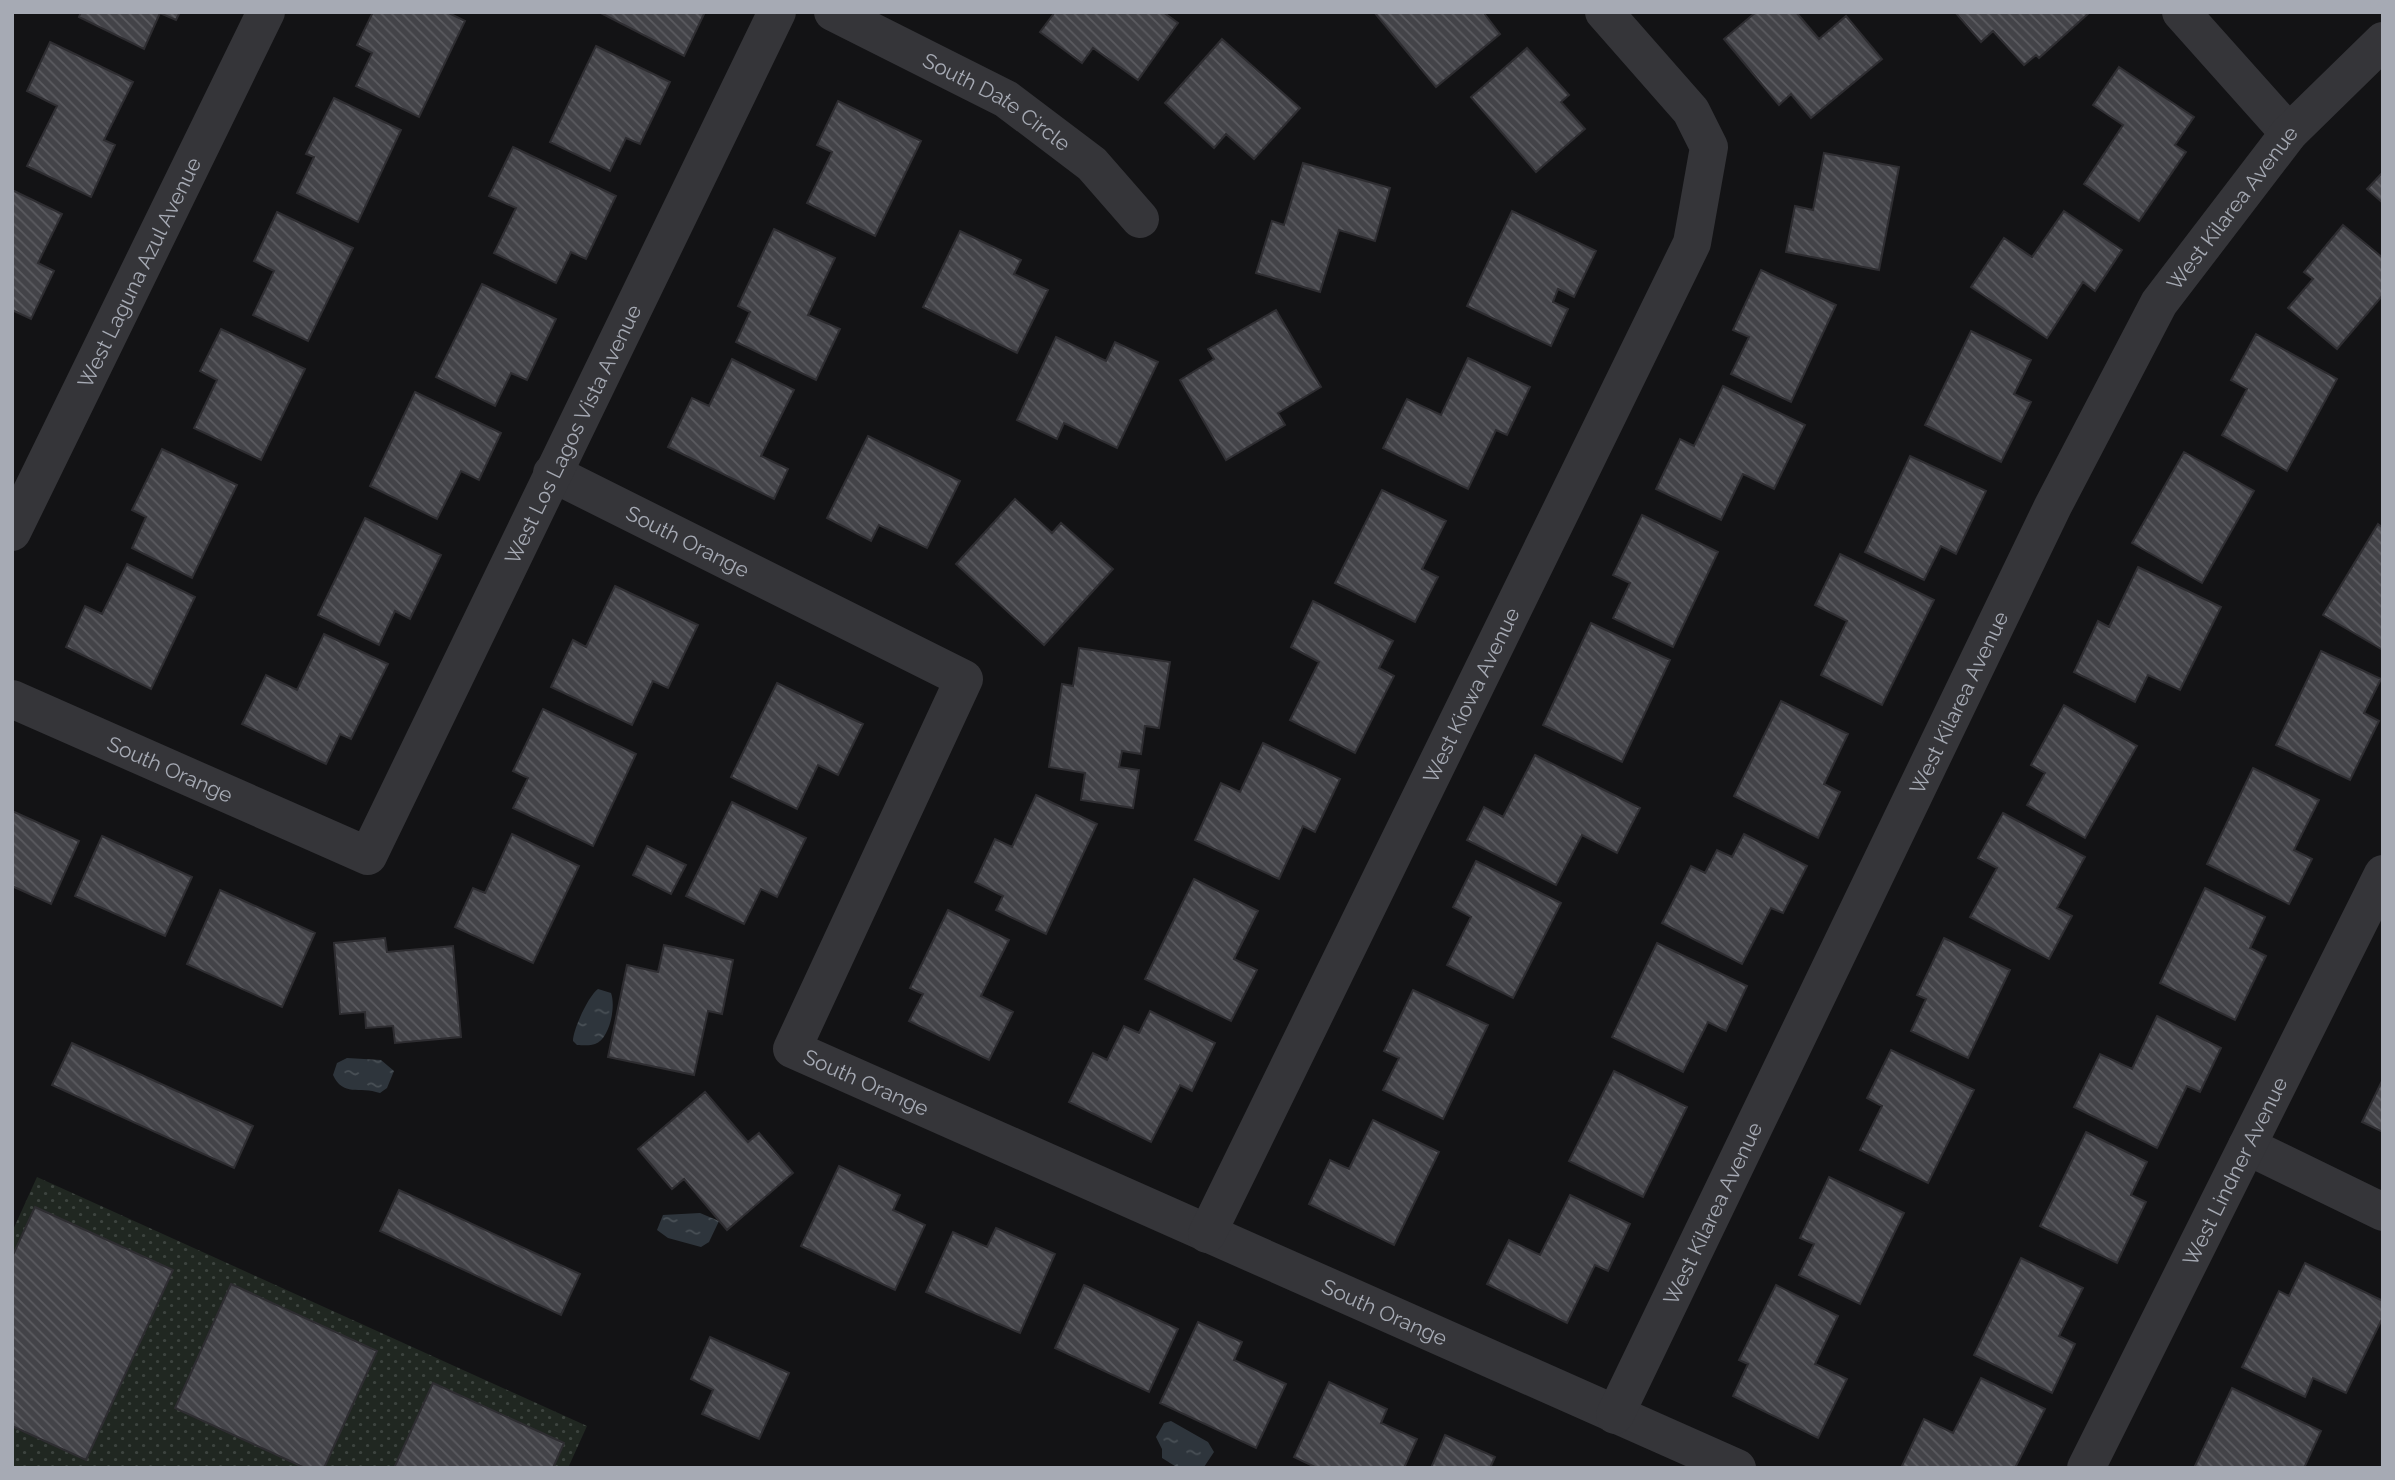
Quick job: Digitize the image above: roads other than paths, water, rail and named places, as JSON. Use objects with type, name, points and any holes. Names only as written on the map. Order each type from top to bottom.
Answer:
[{"type":"street","name":"West Laguna Azul Avenue","points":[[12,532],[266,12]]},
{"type":"street","name":"West Los Lagos Vista Avenue","points":[[368,856],[777,12]]},
{"type":"street","name":"South Date Circle","points":[[833,12],[1006,99],[1092,164],[1139,219]]},
{"type":"street","name":"West Kiowa Avenue","points":[[1207,1234],[1692,243],[1709,147],[1690,111],[1604,12]]},
{"type":"street","points":[[2181,12],[2289,133]]},
{"type":"street","name":"West Kilarea Avenue","points":[[1615,1415],[2053,506],[2159,303],[2289,133],[2383,41]]},
{"type":"street","name":"South Orange","points":[[552,473],[964,679],[792,1049],[1737,1468]]},
{"type":"street","name":"South Orange","points":[[12,699],[368,856]]},
{"type":"street","name":"West Lindner Avenue","points":[[2086,1468],[2383,874]]},
{"type":"street","points":[[2247,1146],[2383,1212]]},
{"type":"water","points":[[598,989],[611,993],[612,1014],[608,1029],[605,1036],[595,1044],[577,1045],[573,1041],[579,1021],[590,998]]},
{"type":"water","points":[[347,1058],[381,1060],[394,1071],[387,1088],[380,1093],[352,1090],[342,1086],[333,1075],[337,1063]]},
{"type":"water","points":[[700,1213],[719,1221],[709,1242],[701,1247],[668,1238],[657,1230],[663,1215]]},
{"type":"water","points":[[1171,1421],[1208,1442],[1214,1452],[1204,1467],[1175,1466],[1162,1458],[1162,1449],[1156,1437],[1164,1423]]}]
